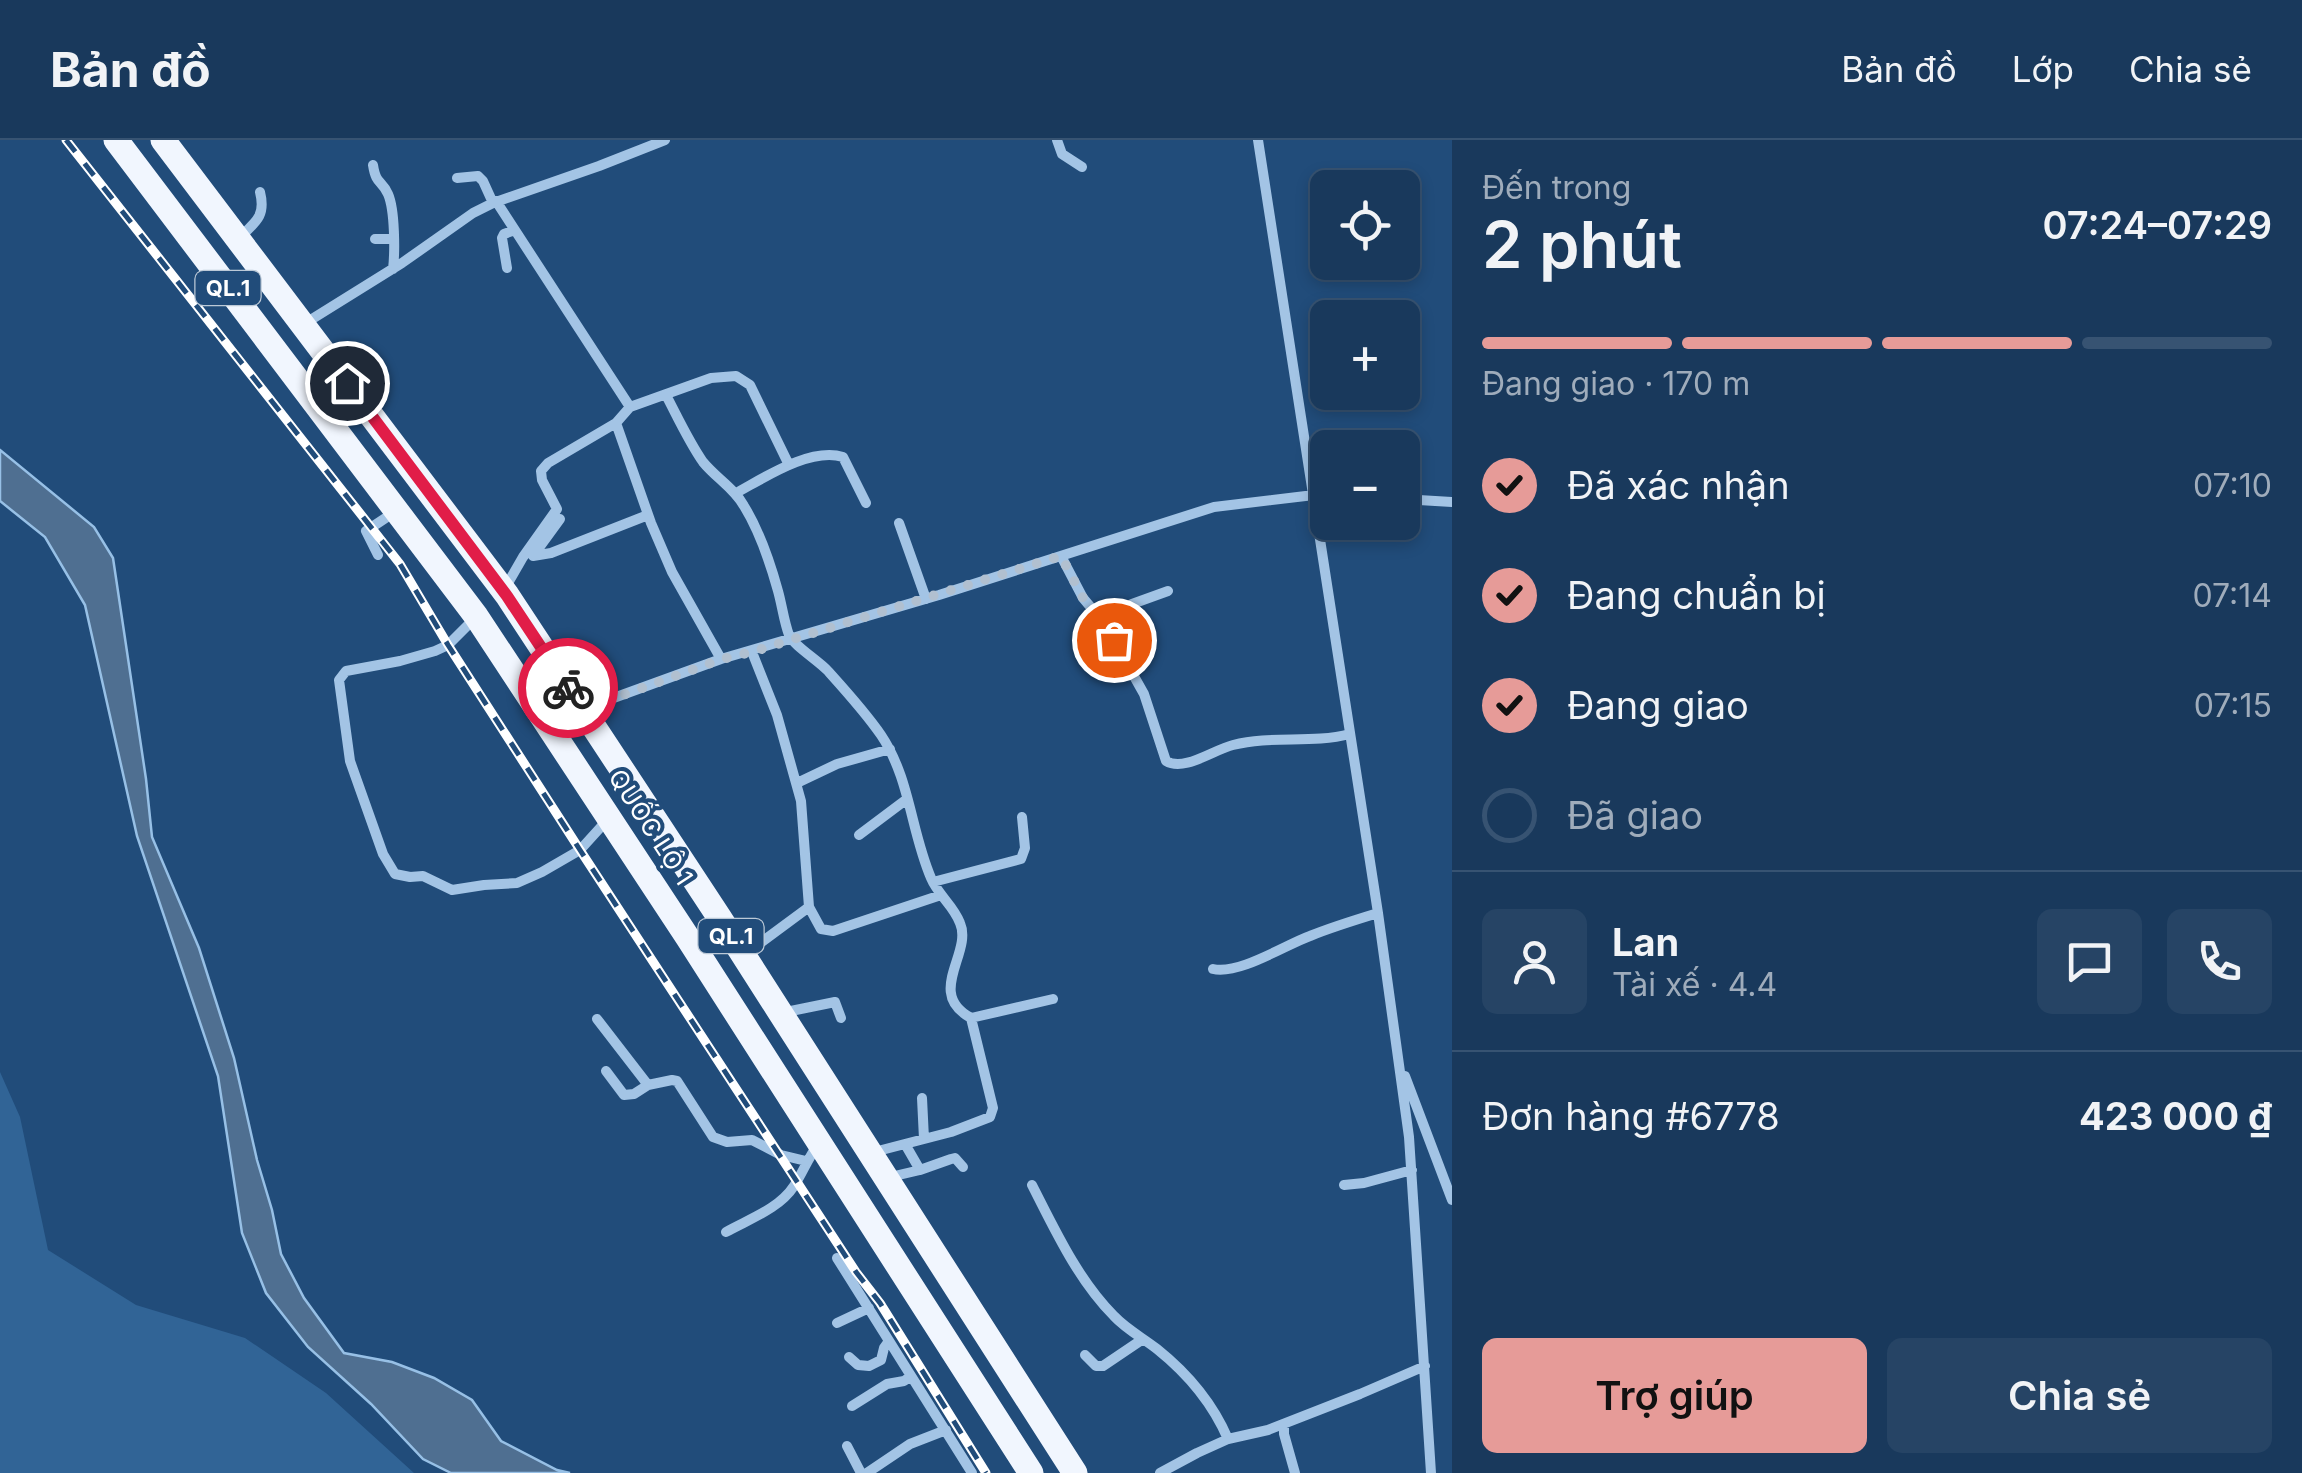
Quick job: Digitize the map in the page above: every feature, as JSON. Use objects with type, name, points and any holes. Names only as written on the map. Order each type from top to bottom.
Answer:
[{"type":"highway","name":"QUỐC LỘ 1","points":[[116,140],[476,616],[609,817],[812,1152],[1032,1473]]},
{"type":"highway","name":"QUỐC LỘ 1","points":[[163,140],[504,591],[1076,1473]]},
{"type":"highway","points":[[340,435],[369,412]]},
{"type":"street","points":[[303,325],[494,202],[665,140]]},
{"type":"street","points":[[1057,140],[1062,154],[1082,167]]},
{"type":"street","points":[[1258,140],[1310,470]]},
{"type":"street","points":[[373,166],[376,180],[389,198],[393,270]]},
{"type":"street","points":[[457,178],[478,176],[483,181],[630,407]]},
{"type":"street","points":[[238,239],[260,216],[260,192]]},
{"type":"street","points":[[506,268],[502,238],[515,230]]},
{"type":"street","points":[[375,239],[394,239]]},
{"type":"street","points":[[504,591],[558,508],[542,480],[542,471],[548,463],[616,422],[630,407],[712,378],[736,376],[745,380],[755,393],[789,465]]},
{"type":"street","points":[[666,395],[704,463],[746,508],[766,552],[790,639],[829,672],[890,749],[933,882],[963,930],[951,990],[958,1011],[971,1018],[1052,999]]},
{"type":"street","points":[[616,422],[672,572],[722,659]]},
{"type":"street","points":[[736,493],[789,465],[824,455],[843,457],[866,503]]},
{"type":"street","points":[[582,710],[722,659],[1214,507],[1310,495]]},
{"type":"street","points":[[1420,500],[1452,502]]},
{"type":"street","points":[[378,555],[366,531],[397,511]]},
{"type":"street","points":[[560,518],[533,556],[552,553],[648,515]]},
{"type":"street","points":[[899,523],[926,599]]},
{"type":"street","points":[[1321,540],[1378,913],[1412,1170],[1432,1473]]},
{"type":"street","points":[[1061,556],[1144,694],[1162,752],[1172,765],[1181,766],[1253,740],[1315,741],[1350,734]]},
{"type":"street","points":[[1104,623],[1132,604],[1168,591]]},
{"type":"street","points":[[476,616],[448,645],[435,651],[346,671],[340,676],[338,688],[350,761],[391,870],[402,876],[423,876],[452,890],[517,883],[580,850],[609,817]]},
{"type":"street","points":[[752,652],[797,783],[809,907],[821,929],[833,931],[940,895]]},
{"type":"street","points":[[797,783],[820,770],[890,749]]},
{"type":"street","points":[[859,835],[907,799]]},
{"type":"street","points":[[933,882],[1021,859],[1025,848],[1022,816]]},
{"type":"street","points":[[743,955],[809,907]]},
{"type":"street","points":[[1213,969],[1223,971],[1258,960],[1306,937],[1378,913]]},
{"type":"street","points":[[780,1013],[834,1002],[841,1018]]},
{"type":"street","points":[[870,1152],[977,1124],[993,1114],[971,1018]]},
{"type":"street","points":[[597,1019],[648,1085]]},
{"type":"street","points":[[1398,1057],[1452,1200]]},
{"type":"street","points":[[606,1071],[624,1095],[648,1085],[676,1081],[713,1138],[727,1142],[752,1140],[781,1155],[812,1152]]},
{"type":"street","points":[[922,1098],[924,1139]]},
{"type":"street","points":[[905,1144],[920,1170]]},
{"type":"street","points":[[726,1232],[777,1204],[794,1186],[812,1152]]},
{"type":"street","points":[[886,1178],[950,1158],[963,1166]]},
{"type":"street","points":[[1344,1185],[1412,1170]]},
{"type":"street","points":[[1032,1185],[1069,1254],[1103,1303],[1184,1371],[1222,1425],[1228,1440]]},
{"type":"street","points":[[837,1258],[972,1473]]},
{"type":"street","points":[[837,1323],[869,1308]]},
{"type":"street","points":[[1085,1355],[1096,1366],[1103,1366],[1143,1340]]},
{"type":"street","points":[[849,1357],[858,1366],[869,1366],[881,1360],[890,1342]]},
{"type":"street","points":[[1160,1473],[1197,1452],[1284,1424],[1426,1366]]},
{"type":"street","points":[[852,1406],[888,1384],[911,1376]]},
{"type":"street","points":[[1284,1424],[1295,1473]]},
{"type":"street","points":[[847,1446],[864,1473],[910,1444],[946,1430]]},
{"type":"shaded area","points":[[0,450],[94,527],[113,558],[152,837],[199,948],[234,1058],[281,1254],[304,1298],[344,1353],[392,1362],[434,1378],[472,1400],[501,1441],[570,1473],[451,1473],[423,1459],[371,1404],[308,1347],[266,1293],[242,1233],[218,1076],[137,836],[85,605],[45,537],[0,501]]},
{"type":"shaded area","points":[[0,1072],[20,1117],[48,1250],[136,1305],[245,1338],[326,1393],[414,1473],[0,1473]]},
{"type":"railway","points":[[66,140],[400,564],[580,850],[880,1303],[986,1473]]},
{"type":"way so far","points":[[568,688],[582,710],[722,659],[1061,556],[1083,598],[1114,640]]},
{"type":"route","points":[[347,383],[507,596],[568,688]]}]
